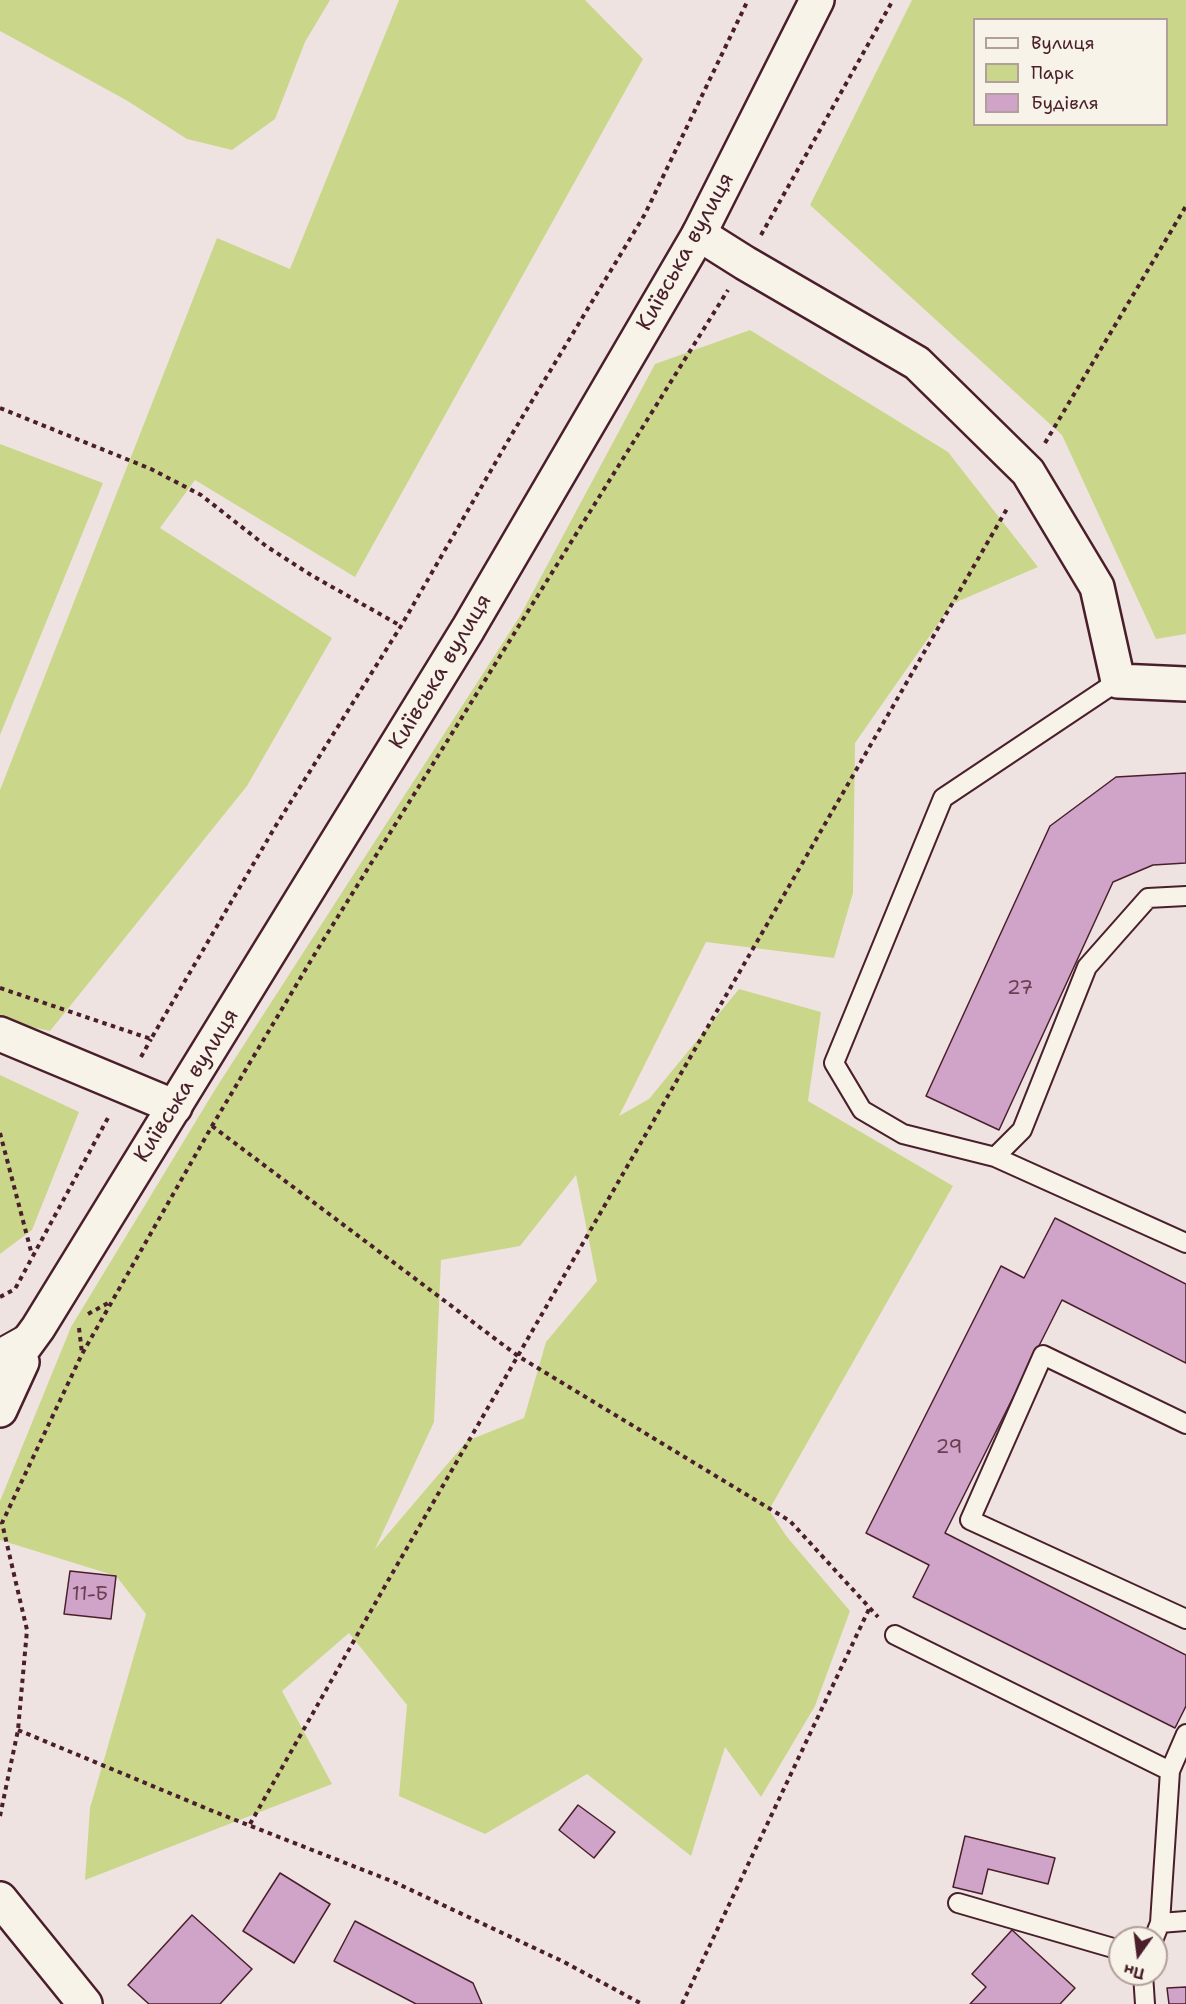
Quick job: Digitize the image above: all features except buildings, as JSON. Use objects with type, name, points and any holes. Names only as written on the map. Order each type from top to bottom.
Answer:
[{"type":"main road","name":"Київська вулиця","points":[[0,1380],[38,1328],[468,629],[699,234],[817,0]]},
{"type":"main road","points":[[699,234],[917,363],[1028,472],[1097,588],[1118,681],[1186,684]]},
{"type":"main road","points":[[0,1035],[175,1107]]},
{"type":"main road","name":"Київська вулиця","points":[[0,1410],[38,1328]]},
{"type":"main road","points":[[0,1899],[85,2004]]},
{"type":"lane","points":[[1118,681],[944,798],[834,1064],[862,1110],[903,1134],[995,1157],[1186,1243]]},
{"type":"lane","points":[[995,1157],[1022,1130],[1087,967],[1148,898],[1186,896]]},
{"type":"lane","points":[[0,1348],[38,1328]]},
{"type":"lane","points":[[1186,1424],[1043,1354],[970,1520],[1186,1619]]},
{"type":"lane","points":[[895,1635],[1170,1771]]},
{"type":"lane","points":[[1157,1926],[1170,1771],[1186,1734]]},
{"type":"lane","points":[[958,1903],[1108,1947]]},
{"type":"lane","points":[[1168,1927],[1186,1921]]},
{"type":"lane","points":[[1144,1986],[1145,2004]]},
{"type":"path","points":[[0,1297],[15,1289],[125,1086],[275,827],[401,626],[512,434],[645,214],[748,0]]},
{"type":"path","points":[[0,1816],[18,1730],[27,1630],[2,1523],[82,1354],[212,1126],[331,927],[745,263],[893,0]]},
{"type":"path","points":[[250,1824],[1028,472],[1186,206]]},
{"type":"path","points":[[0,408],[151,470],[201,495],[266,546],[311,575],[401,626]]},
{"type":"path","points":[[0,988],[151,1040]]},
{"type":"path","points":[[212,1126],[518,1356],[790,1521],[895,1635]]},
{"type":"path","points":[[0,1133],[32,1256]]},
{"type":"path","points":[[86,1316],[110,1302]]},
{"type":"path","points":[[78,1320],[82,1354]]},
{"type":"path","points":[[682,2004],[870,1607]]},
{"type":"path","points":[[18,1730],[215,1812],[394,1882],[564,1962],[642,2004]]},
{"type":"green space","points":[[0,0],[330,0],[305,42],[275,119],[232,150],[187,139],[126,100],[0,31]]},
{"type":"green space","points":[[399,0],[585,0],[643,59],[355,577],[195,480],[160,528],[332,638],[247,786],[50,1031],[0,1020],[0,790],[217,238],[290,269]]},
{"type":"green space","points":[[912,0],[1186,0],[1186,634],[1156,639],[1062,435],[810,205]]},
{"type":"green space","points":[[750,330],[948,452],[1038,567],[952,604],[855,743],[853,893],[834,958],[706,942],[619,1116],[649,1099],[739,989],[821,1012],[808,1101],[953,1186],[769,1510],[787,1537],[850,1611],[815,1706],[761,1797],[725,1747],[691,1856],[587,1774],[485,1834],[399,1796],[407,1705],[349,1633],[282,1691],[332,1784],[85,1880],[90,1808],[146,1614],[116,1576],[0,1540],[0,1501],[71,1327],[216,1088],[520,616],[655,364]],"holes":[[[576,1175],[597,1281],[546,1342],[524,1418],[467,1441],[375,1549],[434,1422],[441,1260],[520,1246]]]},
{"type":"green space","points":[[0,444],[103,483],[0,735]]},
{"type":"green space","points":[[0,1075],[79,1112],[32,1230],[0,1254]]}]
